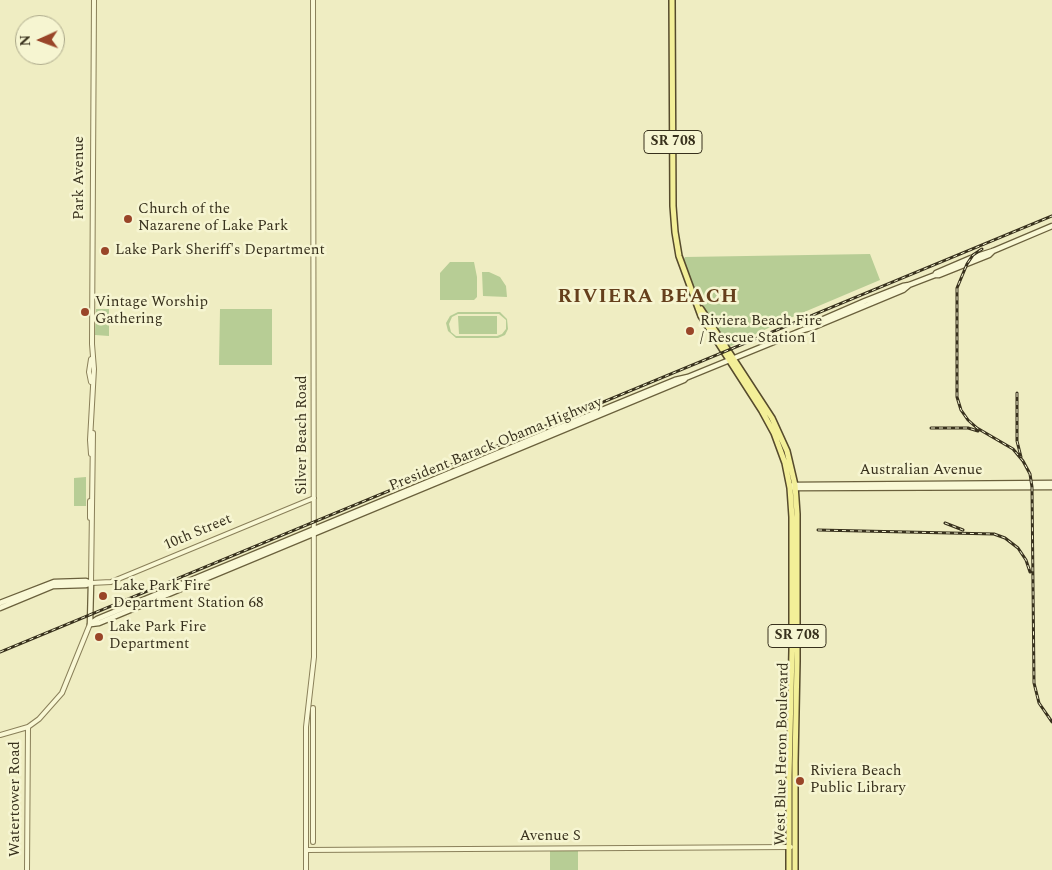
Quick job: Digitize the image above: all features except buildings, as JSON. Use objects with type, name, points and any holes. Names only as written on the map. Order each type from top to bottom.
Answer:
[{"type":"main road","name":"West Blue Heron Boulevard","points":[[672,0],[673,221],[682,266],[698,305],[732,359],[767,409],[779,431],[787,451],[792,486],[797,693],[792,847],[789,870]]},
{"type":"main road","name":"President Barack Obama Highway","points":[[90,624],[99,622],[314,531],[661,390],[812,326],[812,324],[843,310],[903,286],[938,275],[1052,226]]},
{"type":"main road","name":"Australian Avenue","points":[[792,486],[1052,483]]},
{"type":"main road","name":"West Blue Heron Boulevard","points":[[792,486],[792,847],[794,870]]},
{"type":"main road","name":"Australian Avenue","points":[[792,486],[1052,487]]},
{"type":"main road","name":"10th Street","points":[[0,604],[54,582],[86,581],[91,583]]},
{"type":"main road","name":"10th Street","points":[[0,608],[53,586],[86,585],[91,583]]},
{"type":"main road","name":"Park Avenue","points":[[90,624],[91,583]]},
{"type":"main road","points":[[792,634],[794,636],[795,658],[797,661]]},
{"type":"main road","points":[[792,664],[797,693]]},
{"type":"street","name":"Park Avenue","points":[[91,583],[90,511],[92,495],[90,440],[92,427],[92,386],[90,372],[92,355],[94,0]]},
{"type":"street","name":"Silver Beach Road","points":[[306,870],[306,727],[314,656],[313,0]]},
{"type":"street","name":"10th Street","points":[[91,583],[110,582],[314,498]]},
{"type":"street","points":[[0,735],[28,727],[39,719],[62,693],[90,624]]},
{"type":"street","points":[[313,708],[313,842]]},
{"type":"street","name":"Watertower Road","points":[[28,727],[28,870]]},
{"type":"street","name":"Avenue S","points":[[306,850],[792,847]]},
{"type":"green space","points":[[870,254],[880,280],[783,321],[729,347],[697,296],[683,260],[685,257]]},
{"type":"green space","points":[[450,262],[474,262],[477,277],[477,297],[474,300],[440,300],[440,273]]},
{"type":"green space","points":[[482,272],[489,272],[500,277],[506,286],[507,297],[483,296]]},
{"type":"green space","points":[[96,309],[109,309],[109,336],[95,335]]},
{"type":"green space","points":[[220,309],[272,309],[272,365],[219,365]]},
{"type":"green space","points":[[458,312],[500,312],[507,319],[508,329],[505,335],[498,338],[456,338],[448,331],[446,323],[450,316]],"holes":[[[458,314],[499,314],[506,320],[506,329],[497,336],[456,336],[451,332],[449,324],[452,317]]]},
{"type":"green space","points":[[458,316],[497,316],[497,334],[459,334]]},
{"type":"green space","points":[[86,477],[86,506],[74,506],[74,478]]},
{"type":"green space","points":[[578,850],[578,870],[550,870],[550,851]]},
{"type":"railway","points":[[0,652],[1052,216]]},
{"type":"railway","points":[[982,249],[973,255],[967,264],[957,288],[957,397],[961,410],[968,420],[977,428],[1013,449],[1023,461],[1030,474],[1032,487],[1034,683],[1039,703],[1052,722]]},
{"type":"railway","points":[[1017,393],[1017,441],[1021,457]]},
{"type":"railway","points":[[931,428],[968,428],[978,431]]},
{"type":"railway","points":[[945,523],[963,530]]},
{"type":"railway","points":[[818,530],[994,534],[1005,538],[1018,548],[1026,560],[1030,572]]},
{"type":"place","name":"Church of the Nazarene of Lake Park","points":[[128,219]]},
{"type":"place","name":"Lake Park Sheriff's Department","points":[[105,251]]},
{"type":"place","name":"Vintage Worship Gathering","points":[[85,312]]},
{"type":"place","name":"Riviera Beach Fire / Rescue Station 1","points":[[690,331]]},
{"type":"place","name":"Lake Park Fire Department Station 68","points":[[103,596]]},
{"type":"place","name":"Lake Park Fire Department","points":[[99,637]]},
{"type":"place","name":"Riviera Beach Public Library","points":[[800,781]]},
{"type":"district","name":"RIVIERA BEACH","points":[[648,298]]}]
